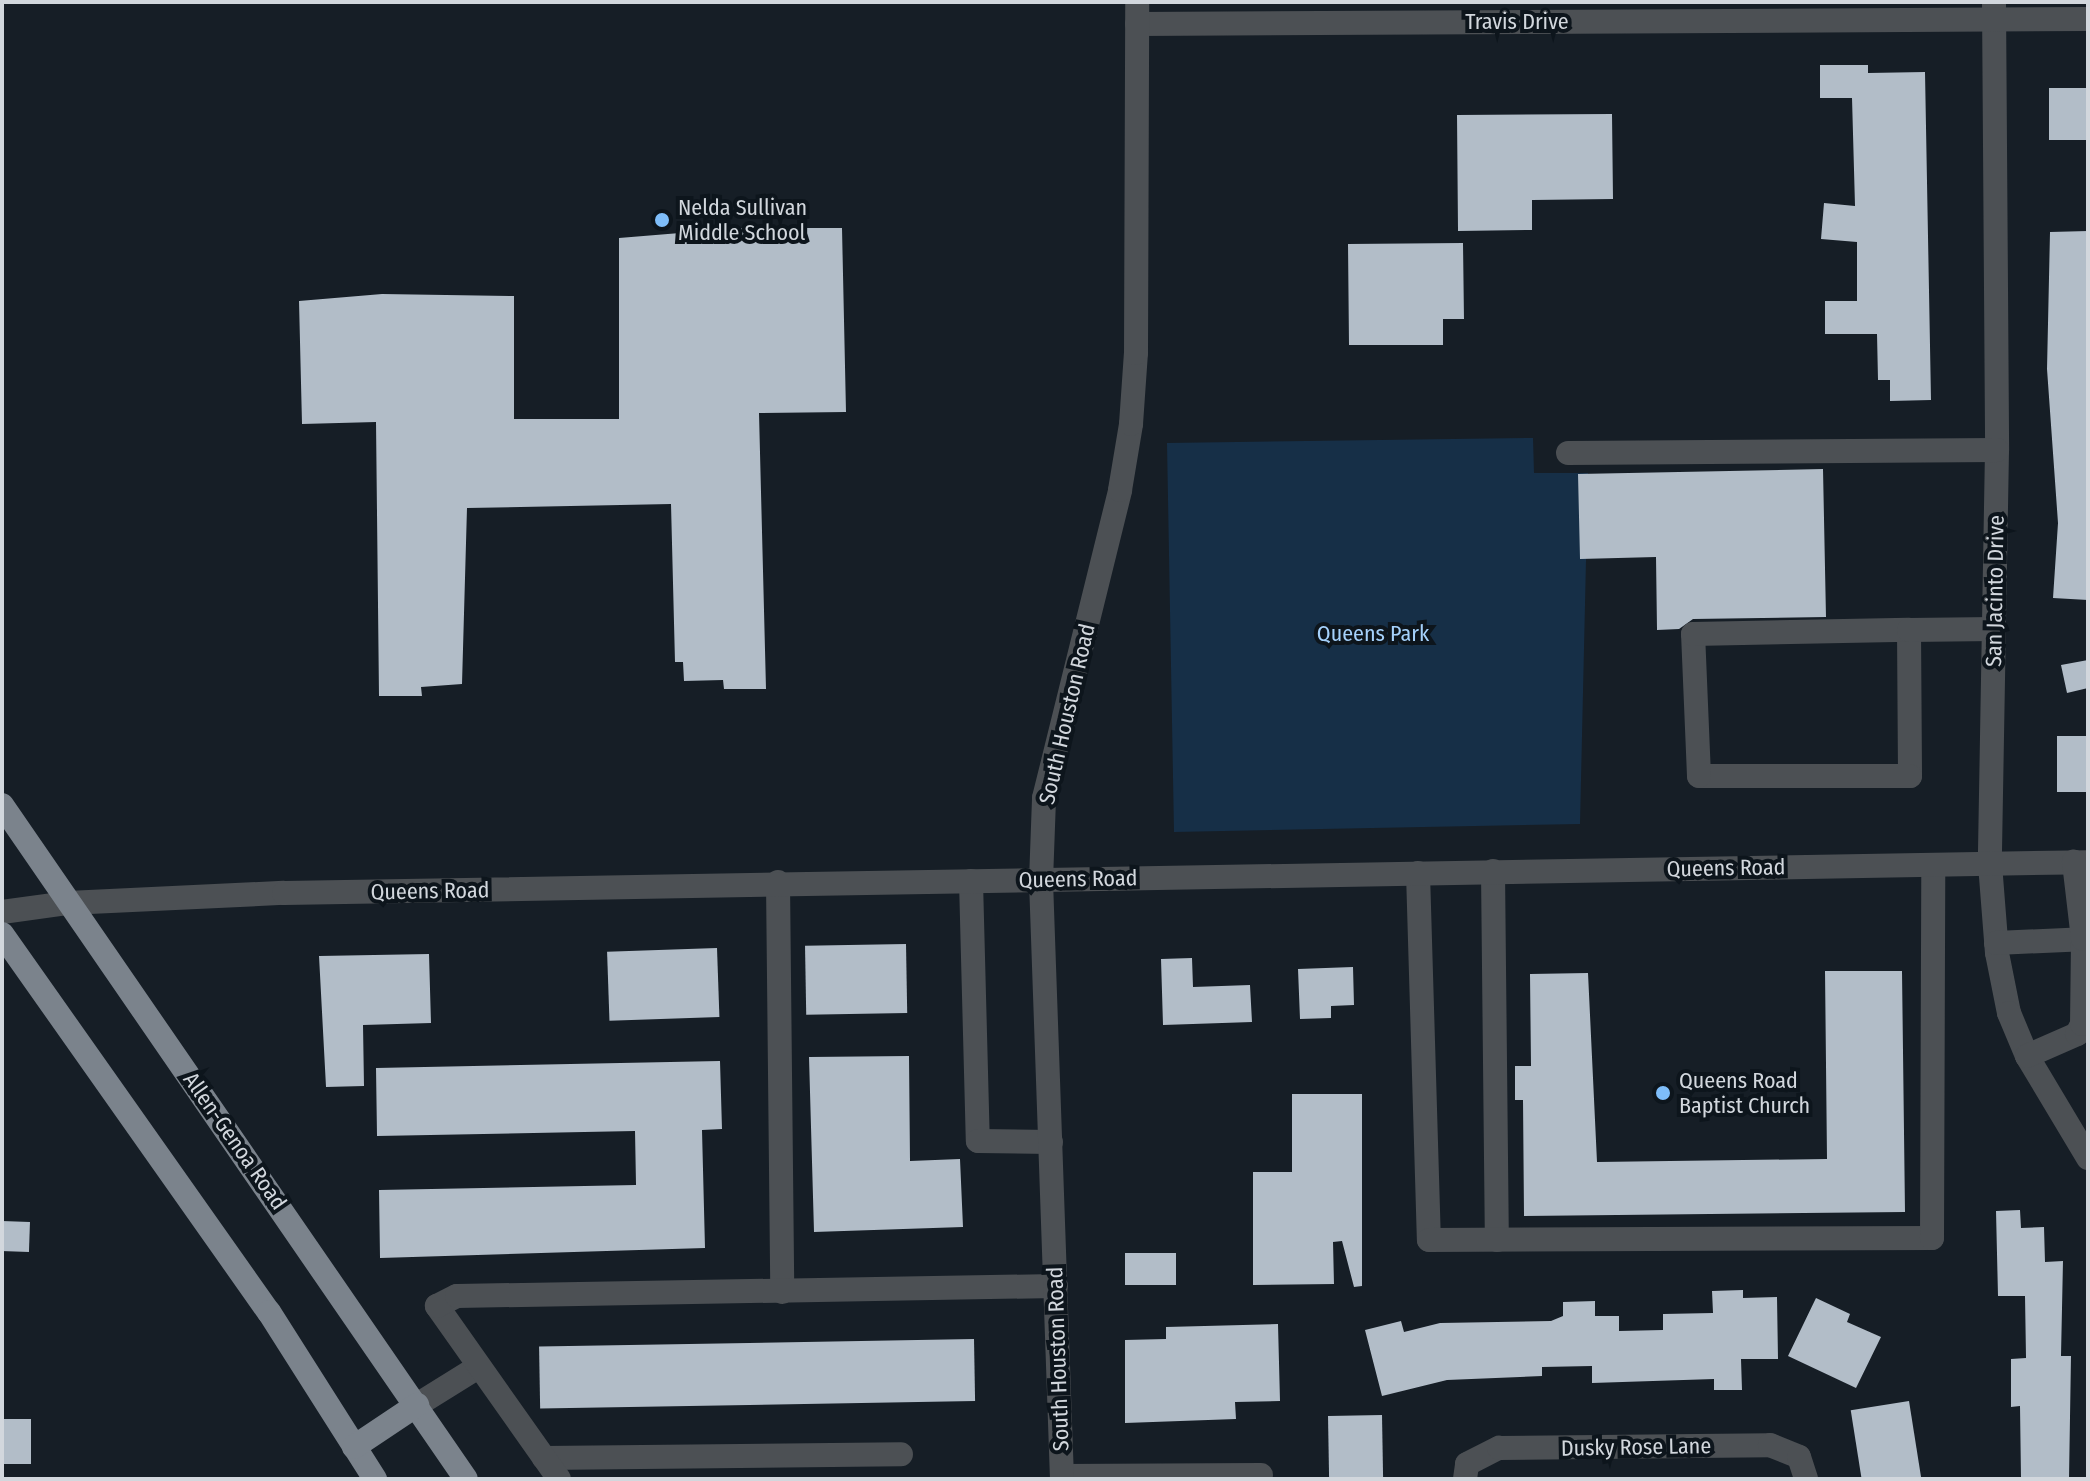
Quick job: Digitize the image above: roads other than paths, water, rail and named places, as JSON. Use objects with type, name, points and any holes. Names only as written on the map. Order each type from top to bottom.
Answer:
[{"type":"main road","name":"Allen-Genoa Road","points":[[2,805],[466,1479]]},
{"type":"main road","points":[[2,934],[269,1312],[375,1479]]},
{"type":"main road","points":[[354,1447],[417,1405]]},
{"type":"street","name":"Travis Drive","points":[[1137,13],[1994,11],[2088,19]]},
{"type":"street","name":"San Jacinto Drive","points":[[1994,11],[1997,450],[1990,864],[1996,943],[2009,1013],[2027,1056],[2088,1158]]},
{"type":"street","name":"South Houston Road","points":[[1062,1478],[1041,881],[1044,798],[1131,424],[1136,353],[1137,13]]},
{"type":"street","points":[[1568,453],[1997,450]]},
{"type":"street","points":[[1909,630],[1910,776],[1699,776],[1693,634],[1909,630],[1994,629]]},
{"type":"street","points":[[2027,1056],[2077,1034],[2082,1024],[2086,939],[2081,862]]},
{"type":"street","name":"Queens Road","points":[[2,912],[68,903],[284,893],[778,882],[1041,881],[2081,862]]},
{"type":"street","points":[[1418,873],[1429,1240],[1932,1238],[1933,865]]},
{"type":"street","points":[[1493,871],[1497,1240]]},
{"type":"street","points":[[971,881],[978,1141],[1051,1142]]},
{"type":"street","points":[[778,882],[782,1292]]},
{"type":"street","points":[[1996,943],[2086,939]]},
{"type":"street","points":[[559,1479],[437,1306],[457,1296],[1056,1286]]},
{"type":"street","points":[[417,1405],[478,1367]]},
{"type":"street","name":"Dusky Rose Lane","points":[[1465,1479],[1467,1464],[1499,1448],[1770,1445],[1799,1457],[1806,1479]]},
{"type":"street","points":[[544,1458],[901,1454]]},
{"type":"street","points":[[1062,1478],[1261,1475]]},
{"type":"place","name":"Nelda Sullivan Middle School","points":[[662,220]]},
{"type":"place","name":"Queens Road Baptist Church","points":[[1663,1093]]},
{"type":"park label","name":"Queens Park","points":[[1373,634]]}]
